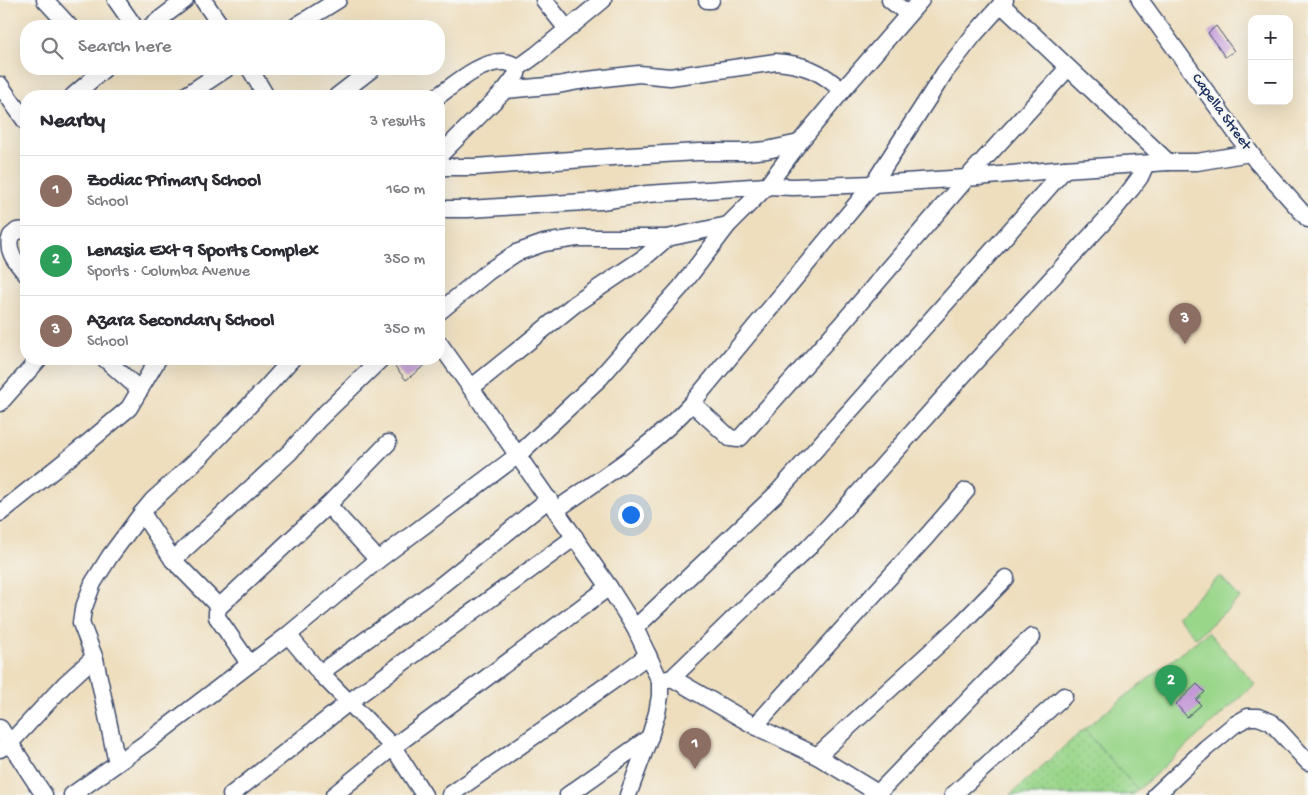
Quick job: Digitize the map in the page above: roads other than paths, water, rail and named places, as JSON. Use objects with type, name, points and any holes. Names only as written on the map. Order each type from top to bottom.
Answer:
[{"type":"street","points":[[45,0],[63,20]]},
{"type":"street","points":[[116,0],[130,20]]},
{"type":"street","points":[[160,20],[185,0]]},
{"type":"street","points":[[203,0],[217,20]]},
{"type":"street","points":[[306,20],[338,0]]},
{"type":"street","points":[[544,0],[567,29]]},
{"type":"street","points":[[445,150],[505,90],[518,68],[603,0]]},
{"type":"street","points":[[890,0],[908,14]]},
{"type":"street","points":[[72,795],[150,740],[288,635],[378,560],[518,455],[600,378],[622,354],[681,287],[728,225],[767,186],[842,90],[920,0]]},
{"type":"street","name":"Capella Street","points":[[1140,0],[1261,168],[1308,220]]},
{"type":"street","points":[[320,673],[552,504],[656,438],[676,421],[873,184],[945,72],[1003,2],[1068,68],[1168,162]]},
{"type":"street","points":[[505,90],[558,86],[580,81],[639,74],[670,77],[776,62],[792,63],[818,72],[842,90]]},
{"type":"street","points":[[445,91],[468,74],[490,64],[510,63],[518,68]]},
{"type":"street","points":[[692,403],[730,438],[738,440],[839,328],[967,178],[1068,68]]},
{"type":"street","points":[[80,90],[97,75]]},
{"type":"street","points":[[193,90],[217,75]]},
{"type":"street","points":[[254,75],[262,90]]},
{"type":"street","points":[[345,90],[364,75]]},
{"type":"street","points":[[0,85],[20,113]]},
{"type":"street","points":[[445,167],[475,167],[698,152],[746,152],[767,150],[799,143]]},
{"type":"street","points":[[445,209],[601,201],[648,194],[767,186],[873,184],[1168,162],[1197,162],[1250,153]]},
{"type":"street","points":[[628,795],[650,736],[666,679],[808,548],[830,525],[960,377],[1109,216],[1140,177],[1146,164]]},
{"type":"street","points":[[635,628],[776,494],[1065,169]]},
{"type":"street","points":[[445,307],[489,271],[516,253],[544,243],[577,238],[667,238],[728,225]]},
{"type":"street","points":[[20,231],[11,236],[8,246],[20,266]]},
{"type":"street","points":[[472,388],[575,304],[645,257],[667,238]]},
{"type":"street","points":[[445,351],[609,587],[635,628],[648,655],[666,679],[817,756],[880,794],[1015,652],[1032,637]]},
{"type":"street","points":[[0,403],[34,365]]},
{"type":"street","points":[[113,365],[140,390]]},
{"type":"street","points":[[0,513],[129,408],[154,365]]},
{"type":"street","points":[[117,763],[95,659],[81,623],[83,610],[93,584],[110,556],[142,513],[200,456],[287,365]]},
{"type":"street","points":[[173,560],[283,458],[318,420],[375,365]]},
{"type":"street","points":[[248,664],[217,617],[219,607],[328,505],[388,443]]},
{"type":"street","points":[[755,726],[966,491]]},
{"type":"street","points":[[328,505],[378,560]]},
{"type":"street","points":[[142,513],[173,560],[219,607]]},
{"type":"street","points":[[231,795],[349,702],[575,537]]},
{"type":"street","points":[[817,756],[962,623],[1006,578]]},
{"type":"street","points":[[334,795],[393,747],[609,587]]},
{"type":"street","points":[[288,635],[320,673],[393,747],[424,795]]},
{"type":"street","points":[[450,795],[624,674],[648,655]]},
{"type":"street","points":[[5,746],[65,684],[89,662],[95,659]]},
{"type":"street","points":[[953,795],[1064,696]]},
{"type":"street","points":[[1156,795],[1234,724],[1252,716],[1265,718],[1271,722],[1308,762]]},
{"type":"street","points":[[0,728],[5,746],[44,795]]},
{"type":"street","points":[[568,795],[650,736]]},
{"type":"place","name":"Azara Secondary School","points":[[1185,344]]},
{"type":"place","name":"Lenasia Ext 9 Sports Complex","points":[[1171,706]]},
{"type":"place","name":"Zodiac Primary School","points":[[695,769]]}]
